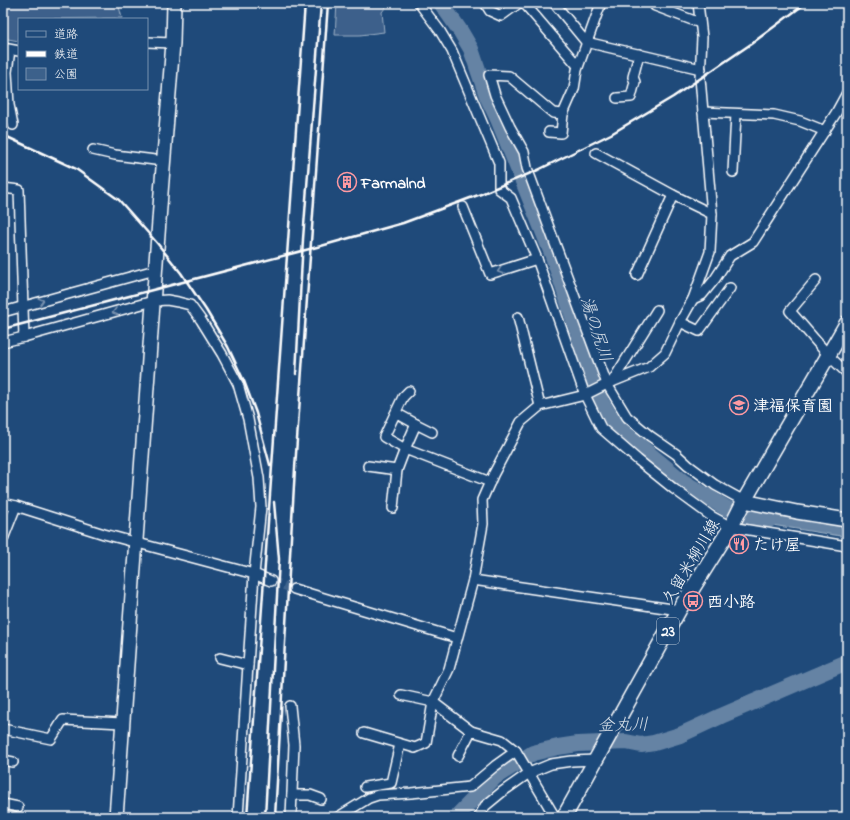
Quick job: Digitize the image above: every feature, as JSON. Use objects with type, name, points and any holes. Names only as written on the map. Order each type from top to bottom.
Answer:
[{"type":"main road","name":"久留米柳川線","points":[[564,817],[679,610],[731,526],[847,323]]},
{"type":"street","points":[[116,817],[163,161],[173,43],[174,3]]},
{"type":"street","points":[[419,3],[440,30],[452,52],[499,163],[499,189],[512,198],[537,259],[585,395],[601,428],[674,489],[711,516],[731,526],[847,546]]},
{"type":"street","points":[[484,3],[490,11],[501,16],[519,3]]},
{"type":"street","points":[[524,3],[578,66]]},
{"type":"street","points":[[554,3],[586,42],[700,69]]},
{"type":"street","points":[[549,132],[561,133],[563,114],[574,89],[578,66],[601,3]]},
{"type":"street","points":[[364,733],[416,748],[426,743],[433,702],[449,670],[473,580],[482,524],[482,500],[521,422],[540,406],[585,395],[649,367],[665,353],[693,299],[710,252],[712,214],[700,78],[702,37],[698,3]]},
{"type":"street","points":[[655,6],[700,23]]},
{"type":"street","points":[[148,42],[173,43]]},
{"type":"street","points":[[11,49],[7,72],[9,105],[13,125]]},
{"type":"street","points":[[617,98],[631,97],[635,82],[632,77],[639,54]]},
{"type":"street","points":[[563,114],[553,113],[509,76],[489,75],[495,95],[524,152],[527,168],[610,383],[627,417],[742,506],[798,512],[847,520]]},
{"type":"street","points":[[693,299],[702,295],[715,279],[730,256],[753,242],[825,132],[847,93]]},
{"type":"street","points":[[703,112],[774,115],[800,121],[825,132]]},
{"type":"street","points":[[734,172],[736,114]]},
{"type":"street","points":[[93,150],[115,155],[163,161]]},
{"type":"street","points":[[596,153],[673,195],[712,214]]},
{"type":"street","points":[[3,188],[19,190],[24,337]]},
{"type":"street","points":[[636,275],[673,195]]},
{"type":"street","points":[[463,207],[490,274],[537,259]]},
{"type":"street","points":[[3,312],[155,270]]},
{"type":"street","points":[[816,280],[790,310],[828,356],[847,373]]},
{"type":"street","points":[[680,322],[699,331],[730,288]]},
{"type":"street","points":[[3,342],[153,301],[167,300],[190,305],[222,354],[238,384],[248,419],[259,478],[260,507],[254,574],[238,817]]},
{"type":"street","points":[[610,383],[657,310]]},
{"type":"street","points":[[518,317],[540,406]]},
{"type":"street","points":[[409,391],[402,396],[396,413],[384,437],[405,449],[490,482]]},
{"type":"street","points":[[396,413],[432,432]]},
{"type":"street","points":[[393,508],[397,470],[416,424]]},
{"type":"street","points":[[368,466],[397,470]]},
{"type":"street","points":[[3,503],[104,534],[254,574],[271,581]]},
{"type":"street","points":[[3,539],[16,506]]},
{"type":"street","points":[[473,580],[679,610]]},
{"type":"street","points":[[294,589],[457,638]]},
{"type":"street","points":[[220,658],[248,665]]},
{"type":"street","points":[[401,695],[433,702],[471,731],[502,740],[516,751],[555,817]]},
{"type":"street","points":[[290,706],[294,744],[291,817]]},
{"type":"street","points":[[3,729],[51,739],[63,720],[122,723]]},
{"type":"street","points":[[458,756],[471,731]]},
{"type":"street","points":[[365,787],[391,783],[400,744]]},
{"type":"street","points":[[338,817],[378,794],[411,793],[470,787],[516,751]]},
{"type":"street","points":[[3,760],[14,762]]},
{"type":"street","points":[[479,817],[485,806],[529,773],[551,764],[595,760]]},
{"type":"street","points":[[292,795],[310,795],[321,799]]},
{"type":"street","points":[[3,804],[18,807]]},
{"type":"green space","points":[[3,3],[118,3],[122,18],[18,18],[18,41],[3,38]]},
{"type":"green space","points":[[337,3],[389,3],[382,12],[384,32],[360,35],[335,35]]},
{"type":"shaded area","points":[[751,512],[847,527],[847,537],[747,521]]},
{"type":"waterway","name":"湯の尻川","points":[[441,3],[471,49],[487,96],[498,119],[553,256],[601,402],[613,421],[625,434],[682,481],[726,508],[745,517],[769,520]]},
{"type":"waterway","name":"金丸川","points":[[456,817],[495,777],[533,753],[578,744],[626,742],[641,745],[654,743],[680,735],[847,662]]},
{"type":"tunnel","points":[[271,581],[294,589]]},
{"type":"railway","points":[[247,817],[305,3]]},
{"type":"railway","points":[[296,374],[303,239],[321,3]]},
{"type":"railway","points":[[275,817],[295,468],[328,3]]},
{"type":"railway","points":[[3,329],[321,246],[403,223],[481,194],[538,170],[611,134],[673,97],[751,44],[806,3]]},
{"type":"railway","points":[[3,135],[76,169],[119,200],[157,243],[181,273],[206,310],[228,347],[244,381],[256,413],[270,465]]},
{"type":"railway","points":[[265,817],[279,559],[274,502]]},
{"type":"place","name":"Farmalnd","points":[[347,182]]},
{"type":"place","name":"津福保育園","points":[[739,405]]},
{"type":"place","name":"たけ屋","points":[[739,544]]},
{"type":"place","name":"西小路","points":[[693,601]]}]
